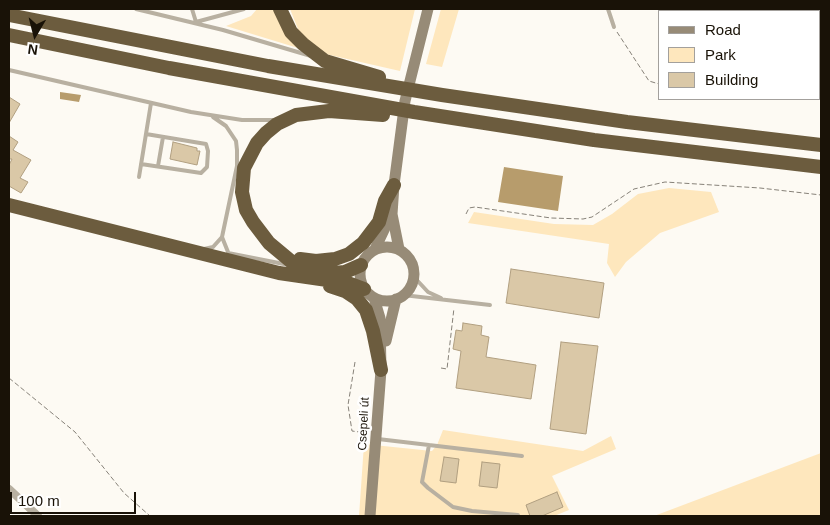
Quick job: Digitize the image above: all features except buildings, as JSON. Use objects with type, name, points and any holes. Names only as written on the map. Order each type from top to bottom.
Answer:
[{"type":"highway","points":[[280,9],[292,32],[303,44],[325,61],[442,95]]},
{"type":"highway","points":[[9,15],[258,64],[442,95],[628,122],[821,145]]},
{"type":"highway","points":[[9,35],[170,68],[414,112],[594,140],[821,166]]},
{"type":"highway","points":[[381,370],[370,319],[357,299],[345,291],[303,272],[260,233],[252,222],[243,201],[242,180],[248,156],[257,143],[277,124],[286,119],[309,113],[329,111],[380,116],[414,112]]},
{"type":"highway","points":[[279,251],[298,259],[316,261],[334,259],[349,254],[372,234],[394,185]]},
{"type":"highway","points":[[9,205],[240,264],[303,272],[334,273],[345,272],[360,266]]},
{"type":"highway","points":[[303,272],[348,283],[369,293]]},
{"type":"street","points":[[399,250],[383,247],[375,249],[369,253],[360,266],[360,281],[369,293],[381,300],[400,297],[408,290],[414,277],[410,261],[399,250],[392,214],[398,149],[416,53],[428,9]]},
{"type":"street","points":[[375,249],[384,230],[394,185]]},
{"type":"street","name":"Csepeli út","points":[[369,293],[380,318],[381,370],[378,437],[370,516]]},
{"type":"street","name":"Csepeli út","points":[[381,370],[390,319],[400,297]]},
{"type":"street","points":[[9,489],[38,516]]},
{"type":"lane","points":[[136,9],[196,22],[325,61]]},
{"type":"lane","points":[[192,9],[196,22]]},
{"type":"lane","points":[[196,22],[244,9]]},
{"type":"lane","points":[[608,9],[614,27]]},
{"type":"lane","points":[[9,70],[211,115],[256,121],[286,119]]},
{"type":"lane","points":[[139,177],[151,103]]},
{"type":"lane","points":[[211,115],[226,126],[236,141],[238,150],[222,237],[230,258],[240,264]]},
{"type":"lane","points":[[141,164],[201,173],[207,167],[208,151],[206,144],[146,134]]},
{"type":"lane","points":[[158,166],[163,137]]},
{"type":"lane","points":[[203,250],[213,247],[222,237]]},
{"type":"lane","points":[[159,242],[227,253],[303,272]]},
{"type":"lane","points":[[414,277],[428,292],[443,299]]},
{"type":"lane","points":[[400,297],[429,300],[443,299],[490,305]]},
{"type":"lane","points":[[378,437],[522,456]]},
{"type":"lane","points":[[429,445],[422,482],[428,488],[453,507],[472,511],[518,515]]},
{"type":"path","points":[[614,27],[649,81],[658,84]]},
{"type":"path","points":[[466,214],[469,208],[475,206],[551,218],[583,219],[592,217],[634,189],[664,182],[760,188],[821,195]]},
{"type":"path","points":[[441,368],[447,369],[454,309],[451,300]]},
{"type":"path","points":[[355,362],[348,405],[352,431],[378,437]]},
{"type":"path","points":[[9,378],[75,432],[124,493],[150,516]]},
{"type":"green space","points":[[257,9],[276,9],[298,48],[226,26],[251,16]]},
{"type":"green space","points":[[290,9],[415,9],[400,71],[321,53],[300,34]]},
{"type":"green space","points":[[441,9],[459,9],[442,67],[426,64]]},
{"type":"green space","points":[[669,188],[711,192],[719,212],[660,233],[626,262],[615,277],[607,263],[609,244],[468,223],[474,212],[554,224],[593,225],[612,214],[638,194]]},
{"type":"green space","points":[[443,430],[583,451],[611,436],[616,449],[552,476],[569,510],[554,516],[359,516],[364,444],[432,451],[437,445]]},
{"type":"green space","points":[[821,453],[821,516],[654,516]]},
{"type":"shaded area","points":[[60,92],[81,95],[79,102],[60,99]]},
{"type":"shaded area","points":[[504,167],[563,176],[558,211],[498,202]]}]
